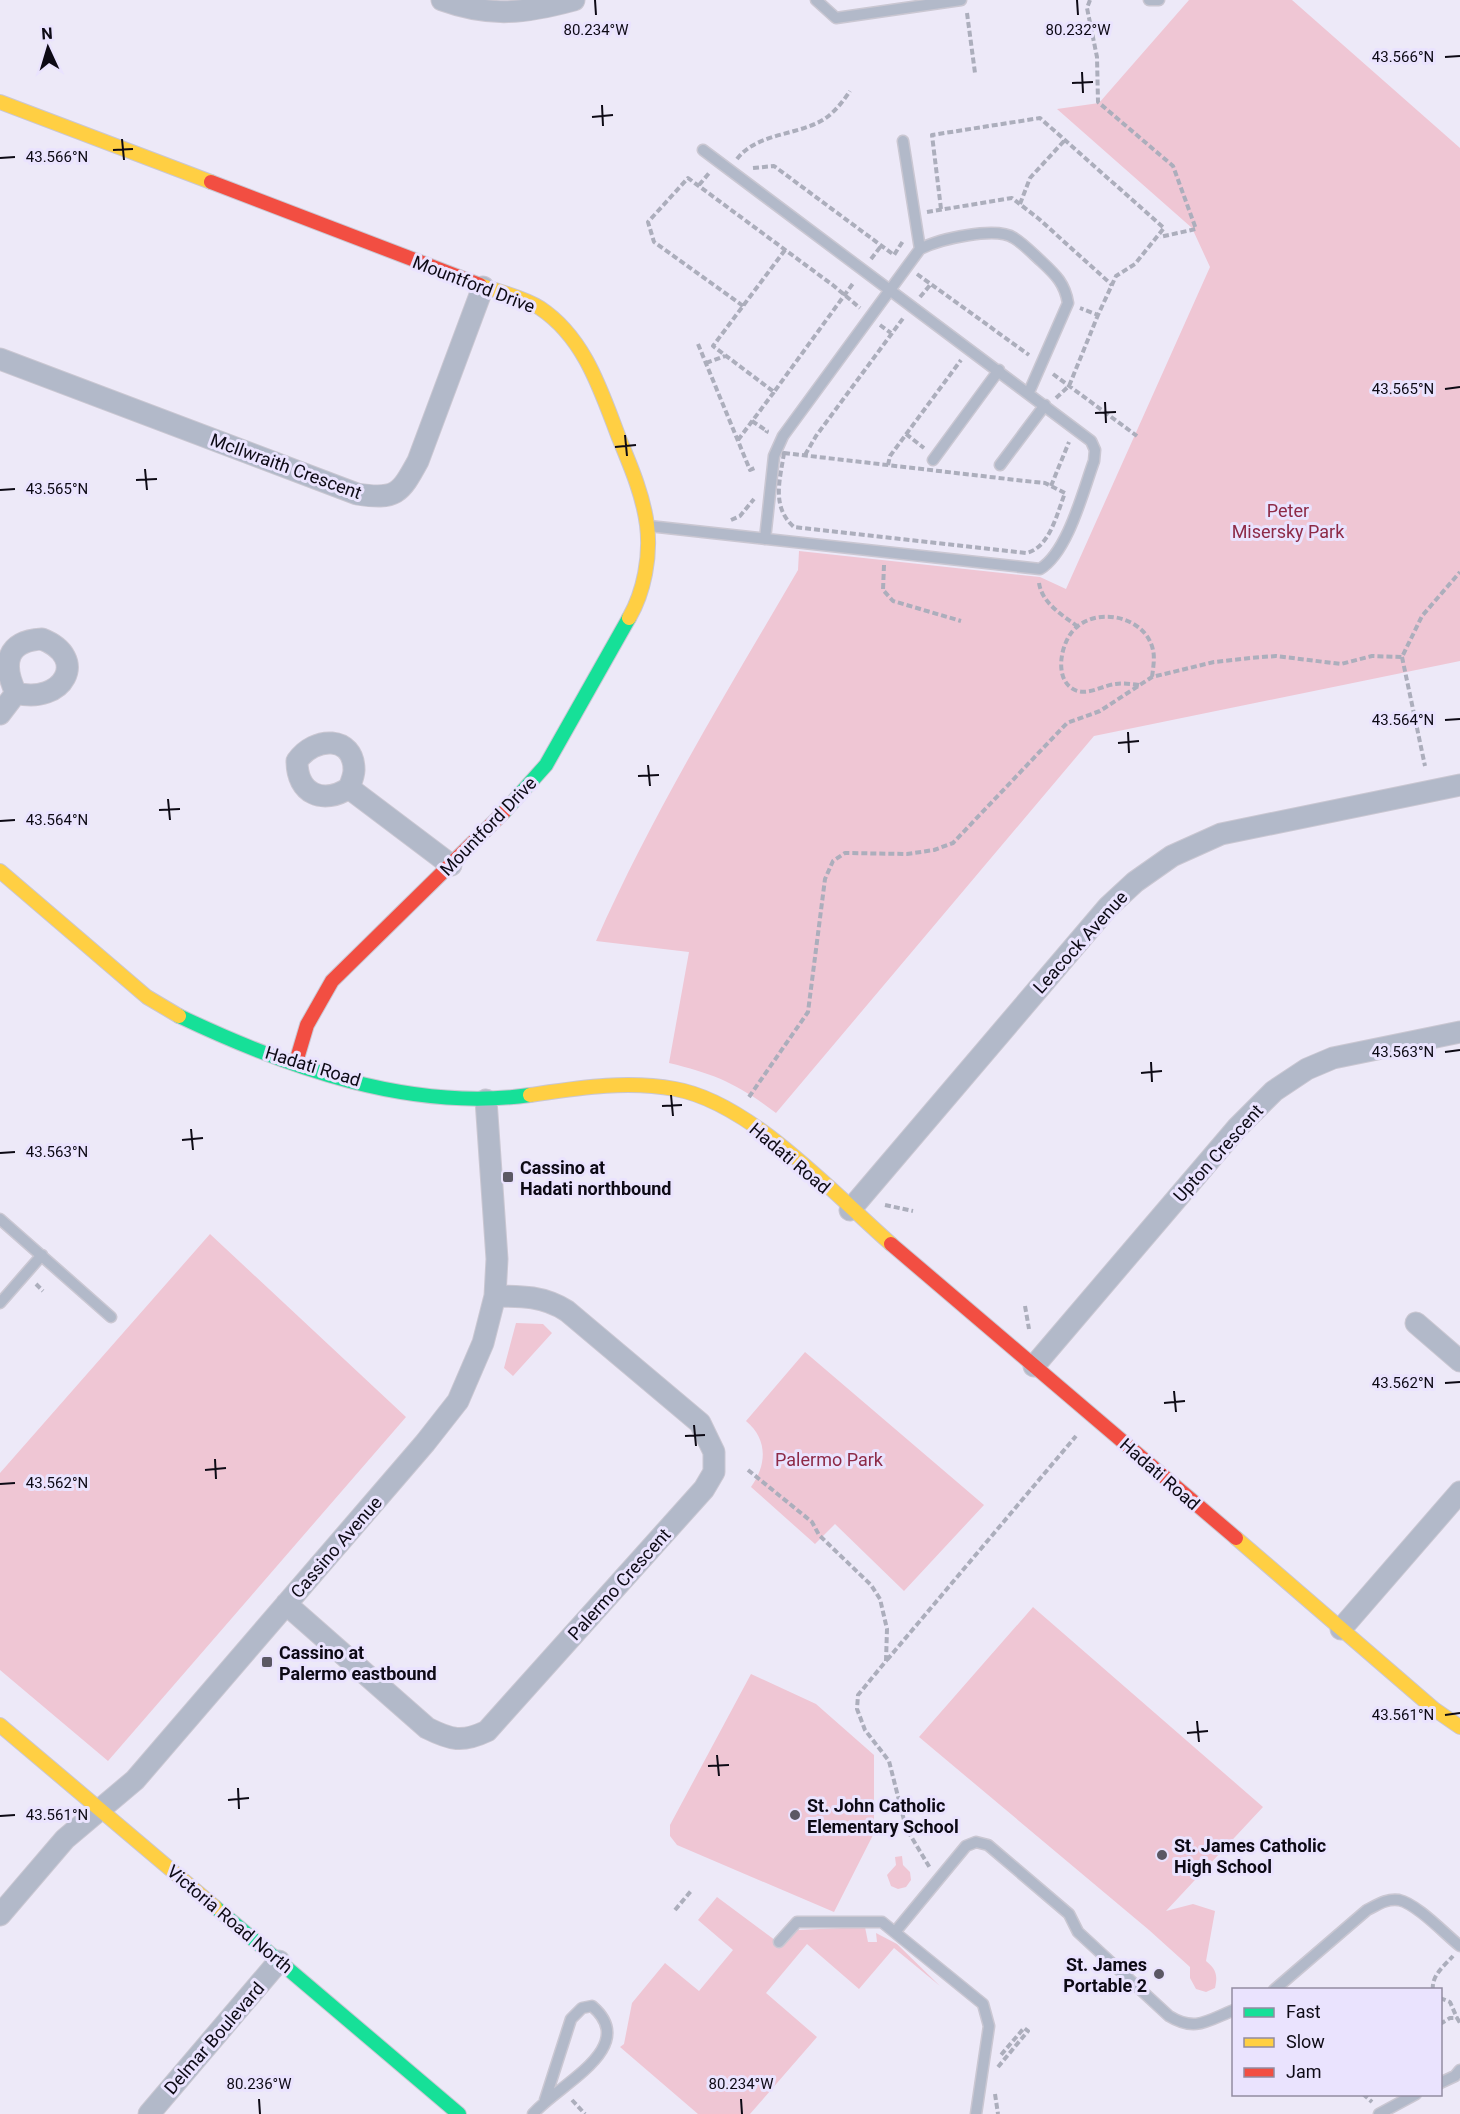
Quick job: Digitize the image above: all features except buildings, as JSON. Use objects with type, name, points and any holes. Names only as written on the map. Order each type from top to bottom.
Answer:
[{"type":"street","points":[[442,0],[458,6],[498,12],[532,12],[574,0]]},
{"type":"street","name":"Mountford Drive","points":[[0,102],[538,307],[563,328],[592,369],[639,488],[647,526],[648,550],[639,600],[546,765],[529,787],[332,981],[307,1025],[296,1062]]},
{"type":"street","name":"McIlwraith Crescent","points":[[0,359],[357,494],[382,498],[404,488],[418,461],[483,287]]},
{"type":"street","points":[[0,714],[16,693]]},
{"type":"street","name":"Leacock Avenue","points":[[850,1210],[1108,907],[1135,882],[1172,856],[1221,834],[1460,785]]},
{"type":"street","points":[[349,788],[451,865]]},
{"type":"street","name":"Hadati Road","points":[[0,871],[170,1014],[207,1032],[296,1062],[388,1089],[486,1100],[609,1084],[661,1085],[706,1097],[765,1133],[850,1210],[1440,1713],[1460,1727]]},
{"type":"street","name":"Upton Crescent","points":[[1034,1366],[1237,1128],[1274,1091],[1308,1069],[1334,1058],[1460,1032]]},
{"type":"street","name":"Cassino Avenue","points":[[0,1915],[65,1839],[135,1780],[425,1443],[458,1401],[483,1343],[495,1296],[497,1259],[486,1100]]},
{"type":"street","name":"Palermo Crescent","points":[[286,1604],[427,1728],[449,1739],[470,1739],[487,1731],[704,1489],[714,1472],[714,1452],[700,1423],[567,1311],[551,1301],[529,1297],[495,1296]]},
{"type":"street","points":[[1416,1323],[1460,1361]]},
{"type":"street","points":[[1341,1629],[1460,1492]]},
{"type":"street","name":"Victoria Road North","points":[[0,1725],[459,2114]]},
{"type":"street","name":"Delmar Boulevard","points":[[149,2114],[279,1961]]},
{"type":"lane","points":[[816,0],[836,18],[941,1],[963,5]]},
{"type":"lane","points":[[1149,0],[1159,0]]},
{"type":"lane","points":[[903,141],[920,249]]},
{"type":"lane","points":[[647,526],[1040,569],[1050,563],[1063,543],[1094,461],[1095,450],[1091,441],[1029,392],[702,150]]},
{"type":"lane","points":[[765,540],[774,456],[783,436],[920,249],[934,242],[995,232],[1012,236],[1059,277],[1066,289],[1068,303],[1029,392]]},
{"type":"lane","points":[[933,460],[999,370]]},
{"type":"lane","points":[[1000,465],[1045,405]]},
{"type":"lane","points":[[0,1219],[111,1317]]},
{"type":"lane","points":[[0,1303],[42,1255]]},
{"type":"lane","points":[[895,1932],[966,1846],[976,1842],[988,1845],[1069,1914],[1078,1932],[1168,2016],[1183,2025],[1195,2026],[1232,2010]]},
{"type":"lane","points":[[1275,1988],[1367,1910],[1385,1901],[1399,1900],[1413,1906],[1460,1947]]},
{"type":"lane","points":[[779,1942],[796,1922],[882,1922],[983,2004],[989,2026],[975,2114]]},
{"type":"lane","points":[[533,2114],[545,2100],[572,2084],[608,2041],[609,2025],[604,2016],[592,2006],[582,2008],[571,2019],[545,2100]]},
{"type":"lane","points":[[1442,2082],[1455,2076],[1460,2070]]},
{"type":"lane","points":[[1380,2114],[1412,2096]]},
{"type":"path","points":[[1090,0],[1088,8],[1097,57],[1098,102],[1173,165],[1196,229],[1159,237]]},
{"type":"path","points":[[963,5],[975,73]]},
{"type":"path","points":[[736,160],[741,154],[771,137],[819,122],[837,108],[850,91]]},
{"type":"path","points":[[941,209],[932,135],[1040,118],[1164,228],[1135,264],[1116,276],[1069,386],[1045,405]]},
{"type":"path","points":[[1020,204],[1030,177],[1064,141]]},
{"type":"path","points":[[728,154],[742,165]]},
{"type":"path","points":[[747,169],[774,166],[894,255],[903,242],[901,224],[915,214]]},
{"type":"path","points":[[699,185],[711,170]]},
{"type":"path","points":[[743,306],[654,242],[649,232],[648,222],[688,178],[834,286],[860,308]]},
{"type":"path","points":[[869,262],[881,246]]},
{"type":"path","points":[[774,392],[713,346],[785,250]]},
{"type":"path","points":[[914,272],[1029,355]]},
{"type":"path","points":[[738,440],[856,279]]},
{"type":"path","points":[[919,298],[930,284]]},
{"type":"path","points":[[1068,303],[1098,315]]},
{"type":"path","points":[[805,455],[816,435],[903,317]]},
{"type":"path","points":[[877,323],[891,333]]},
{"type":"path","points":[[698,344],[750,470],[758,467]]},
{"type":"path","points":[[706,363],[726,356]]},
{"type":"path","points":[[888,465],[890,456],[961,359]]},
{"type":"path","points":[[1047,370],[1137,436]]},
{"type":"path","points":[[752,421],[766,431],[764,440]]},
{"type":"path","points":[[784,453],[888,465],[1046,483],[1065,493],[1044,541],[1036,551],[1026,553],[794,527],[780,509],[777,495],[784,453]]},
{"type":"path","points":[[756,477],[759,458]]},
{"type":"path","points":[[721,519],[733,520],[740,516],[755,498],[756,488]]},
{"type":"path","points":[[886,552],[882,583],[886,596],[893,601],[961,621]]},
{"type":"path","points":[[1040,569],[1041,594],[1052,607],[1077,626]]},
{"type":"path","points":[[1425,766],[1402,657],[1422,616],[1460,572]]},
{"type":"path","points":[[1139,685],[1117,684],[1084,692],[1075,690],[1068,684],[1061,662],[1069,637],[1077,626],[1107,617],[1122,618],[1137,626],[1146,636],[1153,650],[1152,678]]},
{"type":"path","points":[[752,1094],[808,1012],[825,879],[833,861],[845,854],[907,854],[933,850],[953,843],[1067,723],[1101,711],[1152,678],[1214,662],[1250,658],[1276,656],[1341,664],[1372,656],[1402,657]]},
{"type":"path","points":[[865,1192],[881,1204],[913,1211]]},
{"type":"path","points":[[1025,1306],[1029,1330]]},
{"type":"path","points":[[939,1879],[909,1836],[889,1761],[865,1730],[857,1709],[858,1695],[1076,1436]]},
{"type":"path","points":[[748,1470],[812,1522],[819,1534],[871,1585],[880,1599],[887,1629],[886,1661]]},
{"type":"path","points":[[675,1910],[692,1891]]},
{"type":"path","points":[[1433,1988],[1432,1982],[1435,1976],[1460,1947]]},
{"type":"path","points":[[1442,1999],[1450,2002],[1459,2020]]},
{"type":"path","points":[[1442,2023],[1450,2018],[1459,2020]]},
{"type":"path","points":[[994,2063],[1024,2028],[1028,2031],[995,2070]]},
{"type":"green space","name":"Peter Misersky Park","points":[[1189,0],[1292,0],[1460,148],[1460,661],[1094,736],[776,1113],[750,1094],[726,1081],[669,1063],[689,952],[596,941],[666,799],[798,570],[799,551],[1040,577],[1066,589],[1210,267],[1192,228],[1057,109],[1099,103]]},
{"type":"green space","points":[[210,1234],[406,1417],[108,1761],[0,1670],[0,1473]]},
{"type":"green space","points":[[516,1323],[543,1324],[552,1333],[513,1376],[504,1368]]},
{"type":"green space","name":"Palermo Park","points":[[805,1352],[984,1505],[904,1591],[835,1524],[815,1544],[751,1487],[760,1470],[763,1452],[758,1436],[746,1421]]},
{"type":"green space","points":[[1033,1607],[1263,1807],[1166,1911],[1193,1904],[1215,1911],[1206,1961],[1215,1973],[1215,1988],[1206,1992],[1196,1989],[1190,1978],[1190,1967],[919,1737]]},
{"type":"green space","points":[[751,1674],[816,1704],[874,1755],[874,1833],[834,1912],[677,1845],[670,1836],[670,1825]]},
{"type":"green space","points":[[902,1856],[903,1865],[910,1872],[911,1880],[906,1887],[898,1889],[891,1886],[887,1875],[896,1865],[895,1857]]},
{"type":"green space","points":[[717,1897],[783,1946],[797,1930],[865,1927],[868,1942],[877,1942],[876,1933],[897,1944],[940,1986],[894,1948],[859,1989],[807,1944],[766,1993],[817,2037],[750,2114],[698,2114],[620,2047],[624,2044],[632,2003],[665,1963],[699,1991],[733,1950],[698,1920]]},
{"type":"traffic: fast","points":[[504,812],[546,765],[629,618]]},
{"type":"traffic: fast","points":[[179,1016],[220,1035],[305,1068],[394,1091],[440,1097],[485,1099],[530,1095]]},
{"type":"traffic: fast","points":[[215,1907],[459,2114]]},
{"type":"traffic: slow","points":[[0,102],[211,182]]},
{"type":"traffic: slow","points":[[480,285],[526,301],[556,320],[580,350],[598,384],[636,481],[647,525],[648,549],[645,573],[639,597],[629,618]]},
{"type":"traffic: slow","points":[[0,871],[147,997],[179,1016]]},
{"type":"traffic: slow","points":[[530,1095],[602,1086],[638,1085],[675,1089],[703,1097],[732,1112],[790,1153],[891,1244]]},
{"type":"traffic: slow","points":[[1236,1538],[1434,1709],[1460,1727]]},
{"type":"traffic: slow","points":[[0,1725],[215,1907]]},
{"type":"traffic: jam","points":[[211,182],[480,285]]},
{"type":"traffic: jam","points":[[296,1062],[307,1025],[332,981],[504,812]]},
{"type":"traffic: jam","points":[[891,1244],[1236,1538]]},
{"type":"place","name":"Cassino at Hadati northbound","points":[[508,1177]]},
{"type":"place","name":"Cassino at Palermo eastbound","points":[[267,1662]]},
{"type":"place","name":"St. John Catholic Elementary School","points":[[795,1815]]},
{"type":"place","name":"St. James Catholic High School","points":[[1162,1855]]},
{"type":"place","name":"St. James Portable 2","points":[[1159,1974]]}]
